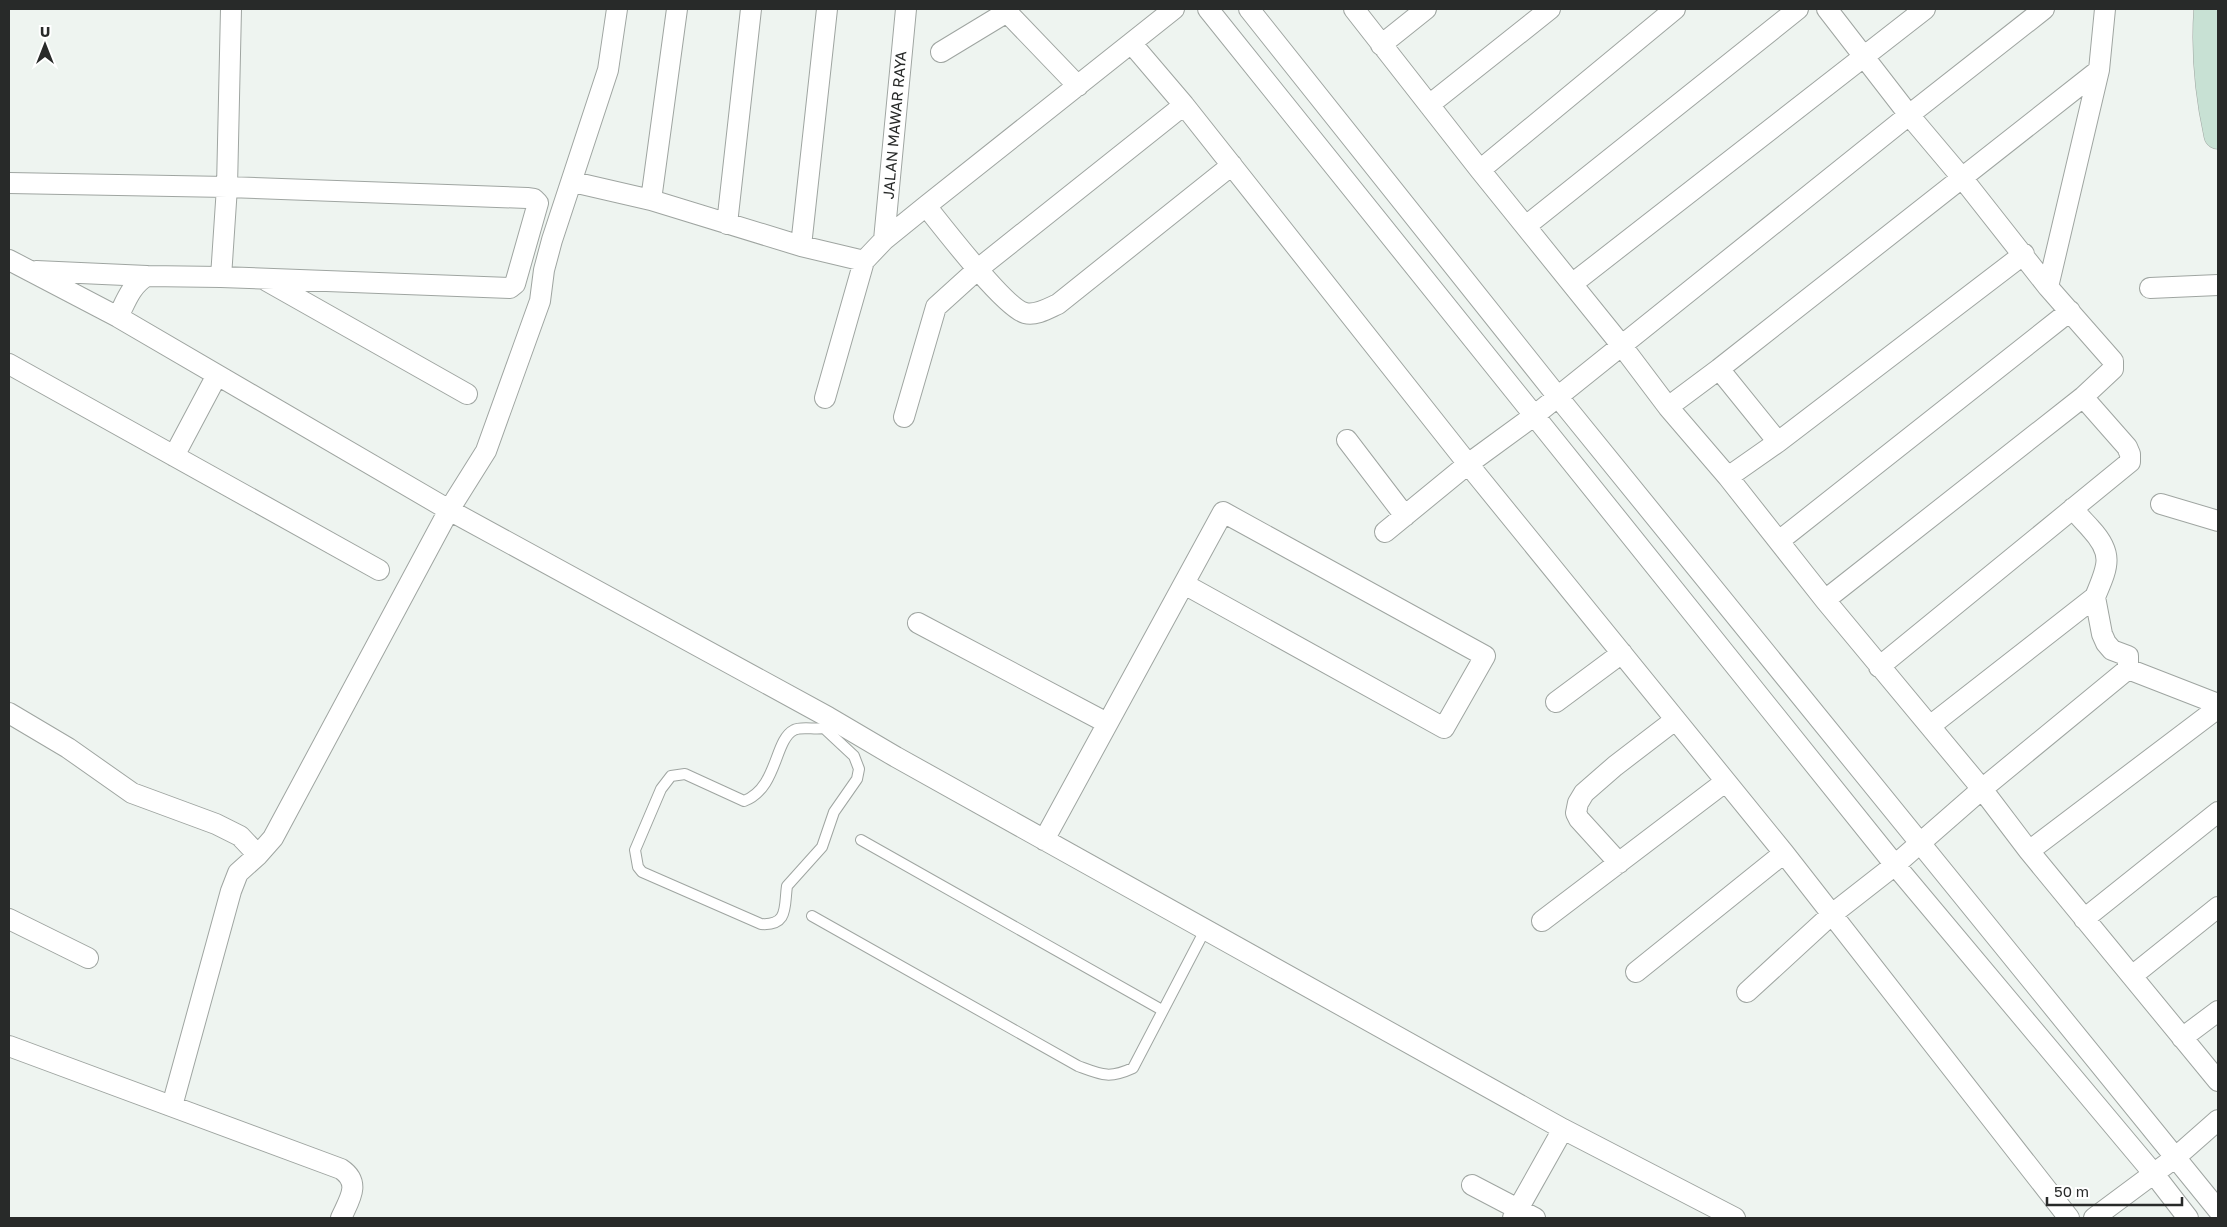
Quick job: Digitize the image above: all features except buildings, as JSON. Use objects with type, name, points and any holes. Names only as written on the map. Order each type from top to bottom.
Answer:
[{"type":"main road","points":[[2208,9],[2213,49],[2209,88],[2218,135]]},
{"type":"street","points":[[221,277],[227,187],[232,9]]},
{"type":"street","points":[[172,1106],[231,891],[238,873],[273,838],[448,510],[486,450],[540,300],[550,248],[608,70],[617,9]]},
{"type":"street","points":[[651,200],[677,9]]},
{"type":"street","points":[[727,224],[751,9]]},
{"type":"street","points":[[801,246],[827,9]]},
{"type":"street","name":"JALAN MAWAR RAYA","points":[[884,240],[906,9]]},
{"type":"street","points":[[826,398],[864,261],[884,240],[1174,9]]},
{"type":"street","points":[[1208,9],[1536,415],[1894,865],[2154,1174],[2188,1218]]},
{"type":"street","points":[[1249,9],[1558,397],[2218,1210]]},
{"type":"street","points":[[1354,9],[1480,170],[1622,346],[1668,407],[1728,476],[1879,667],[1982,788],[2029,851],[2218,1080]]},
{"type":"street","points":[[1381,45],[1426,9]]},
{"type":"street","points":[[1429,104],[1550,9]]},
{"type":"street","points":[[1480,170],[1675,9]]},
{"type":"street","points":[[1526,226],[1798,9]]},
{"type":"street","points":[[1825,600],[2083,397],[2113,369],[2113,361],[2048,286],[2024,254],[1909,115],[1827,9]]},
{"type":"street","points":[[1572,284],[1925,9]]},
{"type":"street","points":[[1385,532],[1468,464],[1536,415],[2044,9]]},
{"type":"street","points":[[2048,286],[2099,70],[2105,9]]},
{"type":"street","points":[[941,52],[1006,10],[1078,86]]},
{"type":"street","points":[[1132,44],[1184,105],[1468,464],[1784,853],[2069,1218]]},
{"type":"street","points":[[1668,407],[1963,179],[2099,70]]},
{"type":"street","points":[[904,417],[936,307],[978,269],[1184,105]]},
{"type":"street","points":[[926,206],[978,269],[1022,312],[1034,313],[1058,304],[1232,166]]},
{"type":"street","points":[[573,182],[651,200],[801,246],[864,261]]},
{"type":"street","points":[[9,184],[227,187],[527,198],[534,199],[538,203],[515,284],[510,288],[29,271]]},
{"type":"street","points":[[1728,476],[1778,442],[2024,254]]},
{"type":"street","points":[[9,260],[118,317],[448,510],[826,723],[1044,840],[1563,1129],[1735,1218]]},
{"type":"street","points":[[118,317],[130,292],[138,281],[148,276]]},
{"type":"street","points":[[263,278],[467,394]]},
{"type":"street","points":[[2150,288],[2218,285]]},
{"type":"street","points":[[1779,541],[2070,311]]},
{"type":"street","points":[[9,364],[379,570]]},
{"type":"street","points":[[1719,369],[1778,442]]},
{"type":"street","points":[[174,456],[217,375]]},
{"type":"street","points":[[1879,667],[2130,462],[2130,454],[2127,447],[2083,397]]},
{"type":"street","points":[[1346,440],[1405,516]]},
{"type":"street","points":[[2161,504],[2218,521]]},
{"type":"street","points":[[1930,726],[2095,597],[2106,570],[2107,553],[2103,543],[2073,508]]},
{"type":"street","points":[[1044,840],[1223,512],[1485,656],[1444,728],[1184,584]]},
{"type":"street","points":[[2095,597],[2102,634],[2112,650],[2128,656],[2128,669]]},
{"type":"street","points":[[918,623],[1107,723]]},
{"type":"street","points":[[1556,702],[1622,653]]},
{"type":"street","points":[[2128,669],[2218,706]]},
{"type":"street","points":[[1746,992],[1831,915],[1894,865],[1982,788],[2128,669]]},
{"type":"street","points":[[2029,851],[2218,706]]},
{"type":"street","points":[[9,713],[68,748],[132,793],[224,828],[240,836],[258,855]]},
{"type":"street","points":[[1619,863],[1578,819],[1576,813],[1578,804],[1584,793],[1598,780],[1675,720]]},
{"type":"street","points":[[1542,921],[1725,782]]},
{"type":"street","points":[[2084,918],[2218,812]]},
{"type":"street","points":[[1636,972],[1784,853]]},
{"type":"street","points":[[2132,976],[2218,907]]},
{"type":"street","points":[[9,919],[88,958]]},
{"type":"street","points":[[2182,1038],[2218,1011]]},
{"type":"street","points":[[9,1046],[344,1171],[351,1177],[353,1187],[341,1218]]},
{"type":"street","points":[[2094,1218],[2176,1157],[2218,1120]]},
{"type":"street","points":[[1472,1185],[1522,1215],[1563,1129]]},
{"type":"lane","points":[[826,723],[854,756],[859,769],[858,779],[834,812],[822,847],[787,886],[786,905],[778,922],[761,924],[642,872],[638,867],[635,850],[661,789],[671,776],[685,774],[744,801],[759,791],[768,780],[787,736],[795,729],[826,723]]},
{"type":"lane","points":[[861,840],[1162,1010]]},
{"type":"lane","points":[[812,916],[1078,1066],[1106,1076],[1118,1075],[1133,1068],[1206,930]]}]
